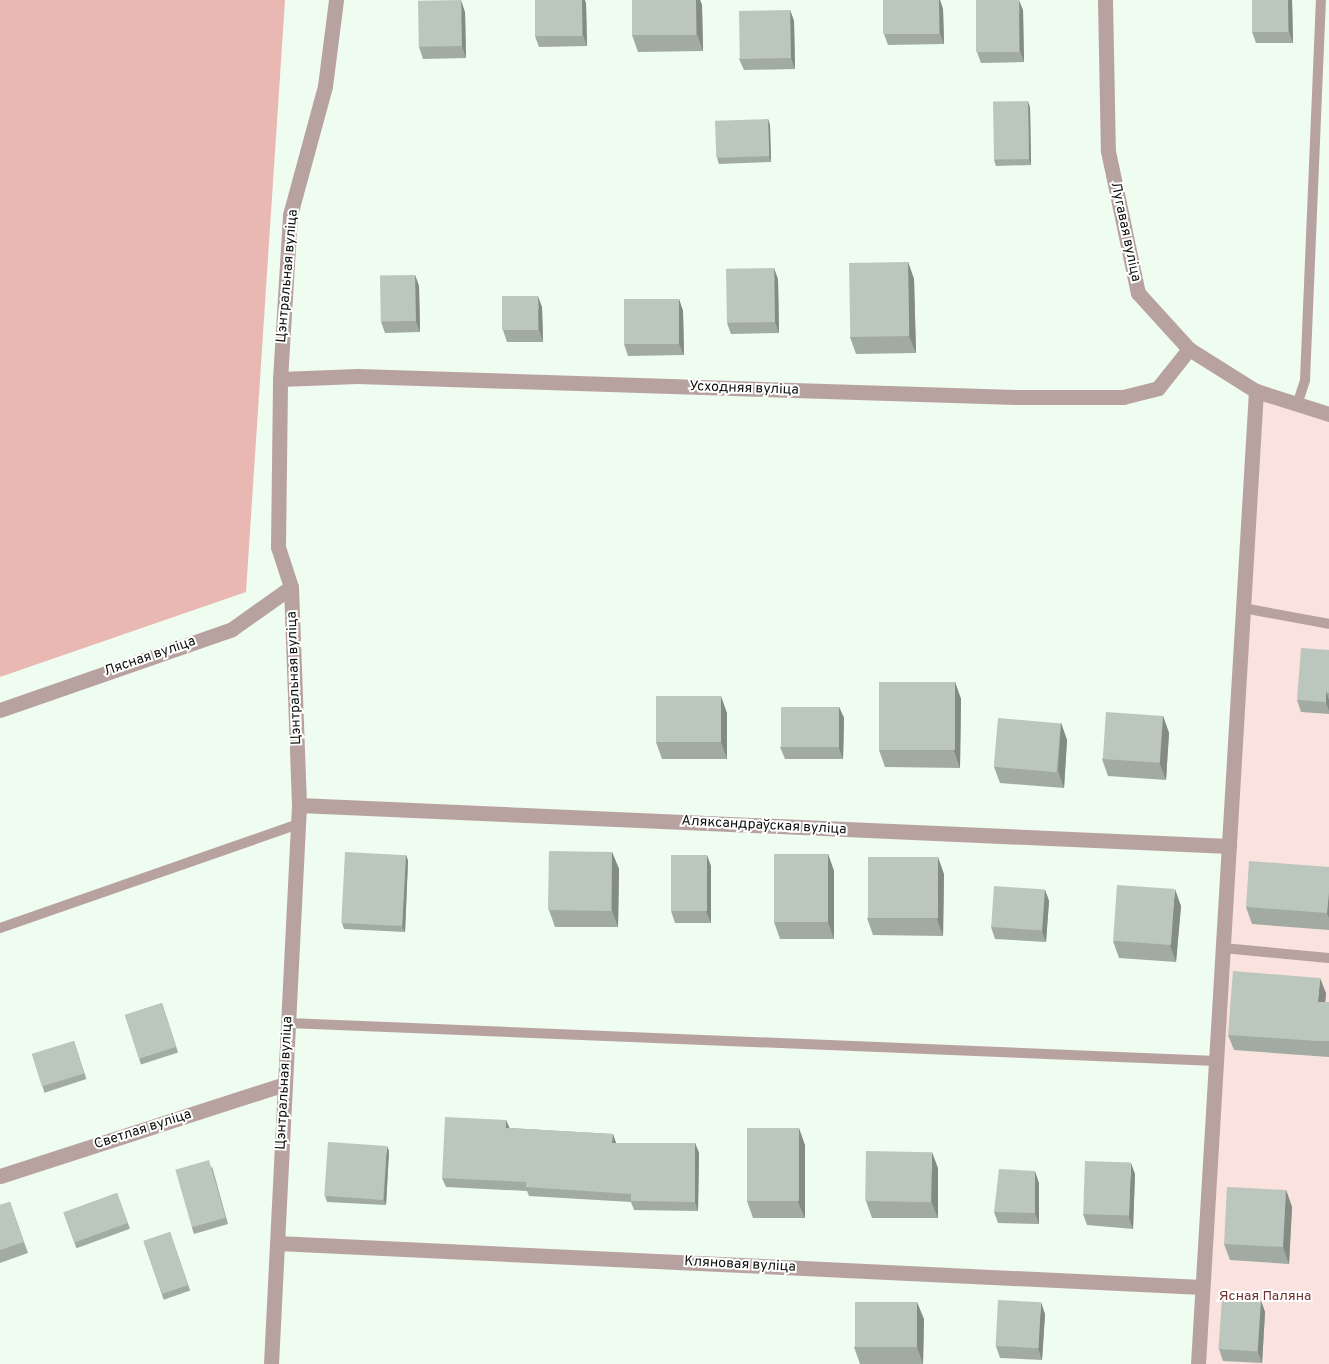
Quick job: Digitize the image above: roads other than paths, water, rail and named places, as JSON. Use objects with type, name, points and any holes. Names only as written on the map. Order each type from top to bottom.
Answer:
[{"type":"street","name":"Цэнтральная вуліца","points":[[271,1364],[299,805],[291,586],[278,547],[280,379],[290,215],[326,86],[336,0]]},
{"type":"street","name":"Лугавая вуліца","points":[[1105,0],[1108,151],[1138,293],[1189,349],[1256,390],[1329,414]]},
{"type":"street","name":"Усходняя вуліца","points":[[280,379],[357,376],[1006,397],[1123,397],[1158,388],[1189,349]]},
{"type":"street","points":[[1198,1364],[1256,390]]},
{"type":"street","name":"Лясная вуліца","points":[[0,710],[232,629],[291,586]]},
{"type":"street","name":"Аляксандраўская вуліца","points":[[299,805],[1229,846]]},
{"type":"street","name":"Светлая вуліца","points":[[0,1176],[285,1084]]},
{"type":"street","name":"Кляновая вуліца","points":[[277,1243],[1202,1287]]},
{"type":"lane","points":[[1297,405],[1305,380],[1322,0]]},
{"type":"lane","points":[[1243,608],[1329,624]]},
{"type":"lane","points":[[0,928],[298,824]]},
{"type":"lane","points":[[1222,948],[1329,958]]},
{"type":"lane","points":[[288,1023],[1216,1061]]},
{"type":"park label","name":"Ясная Паляна","points":[[1265,1297]]}]
